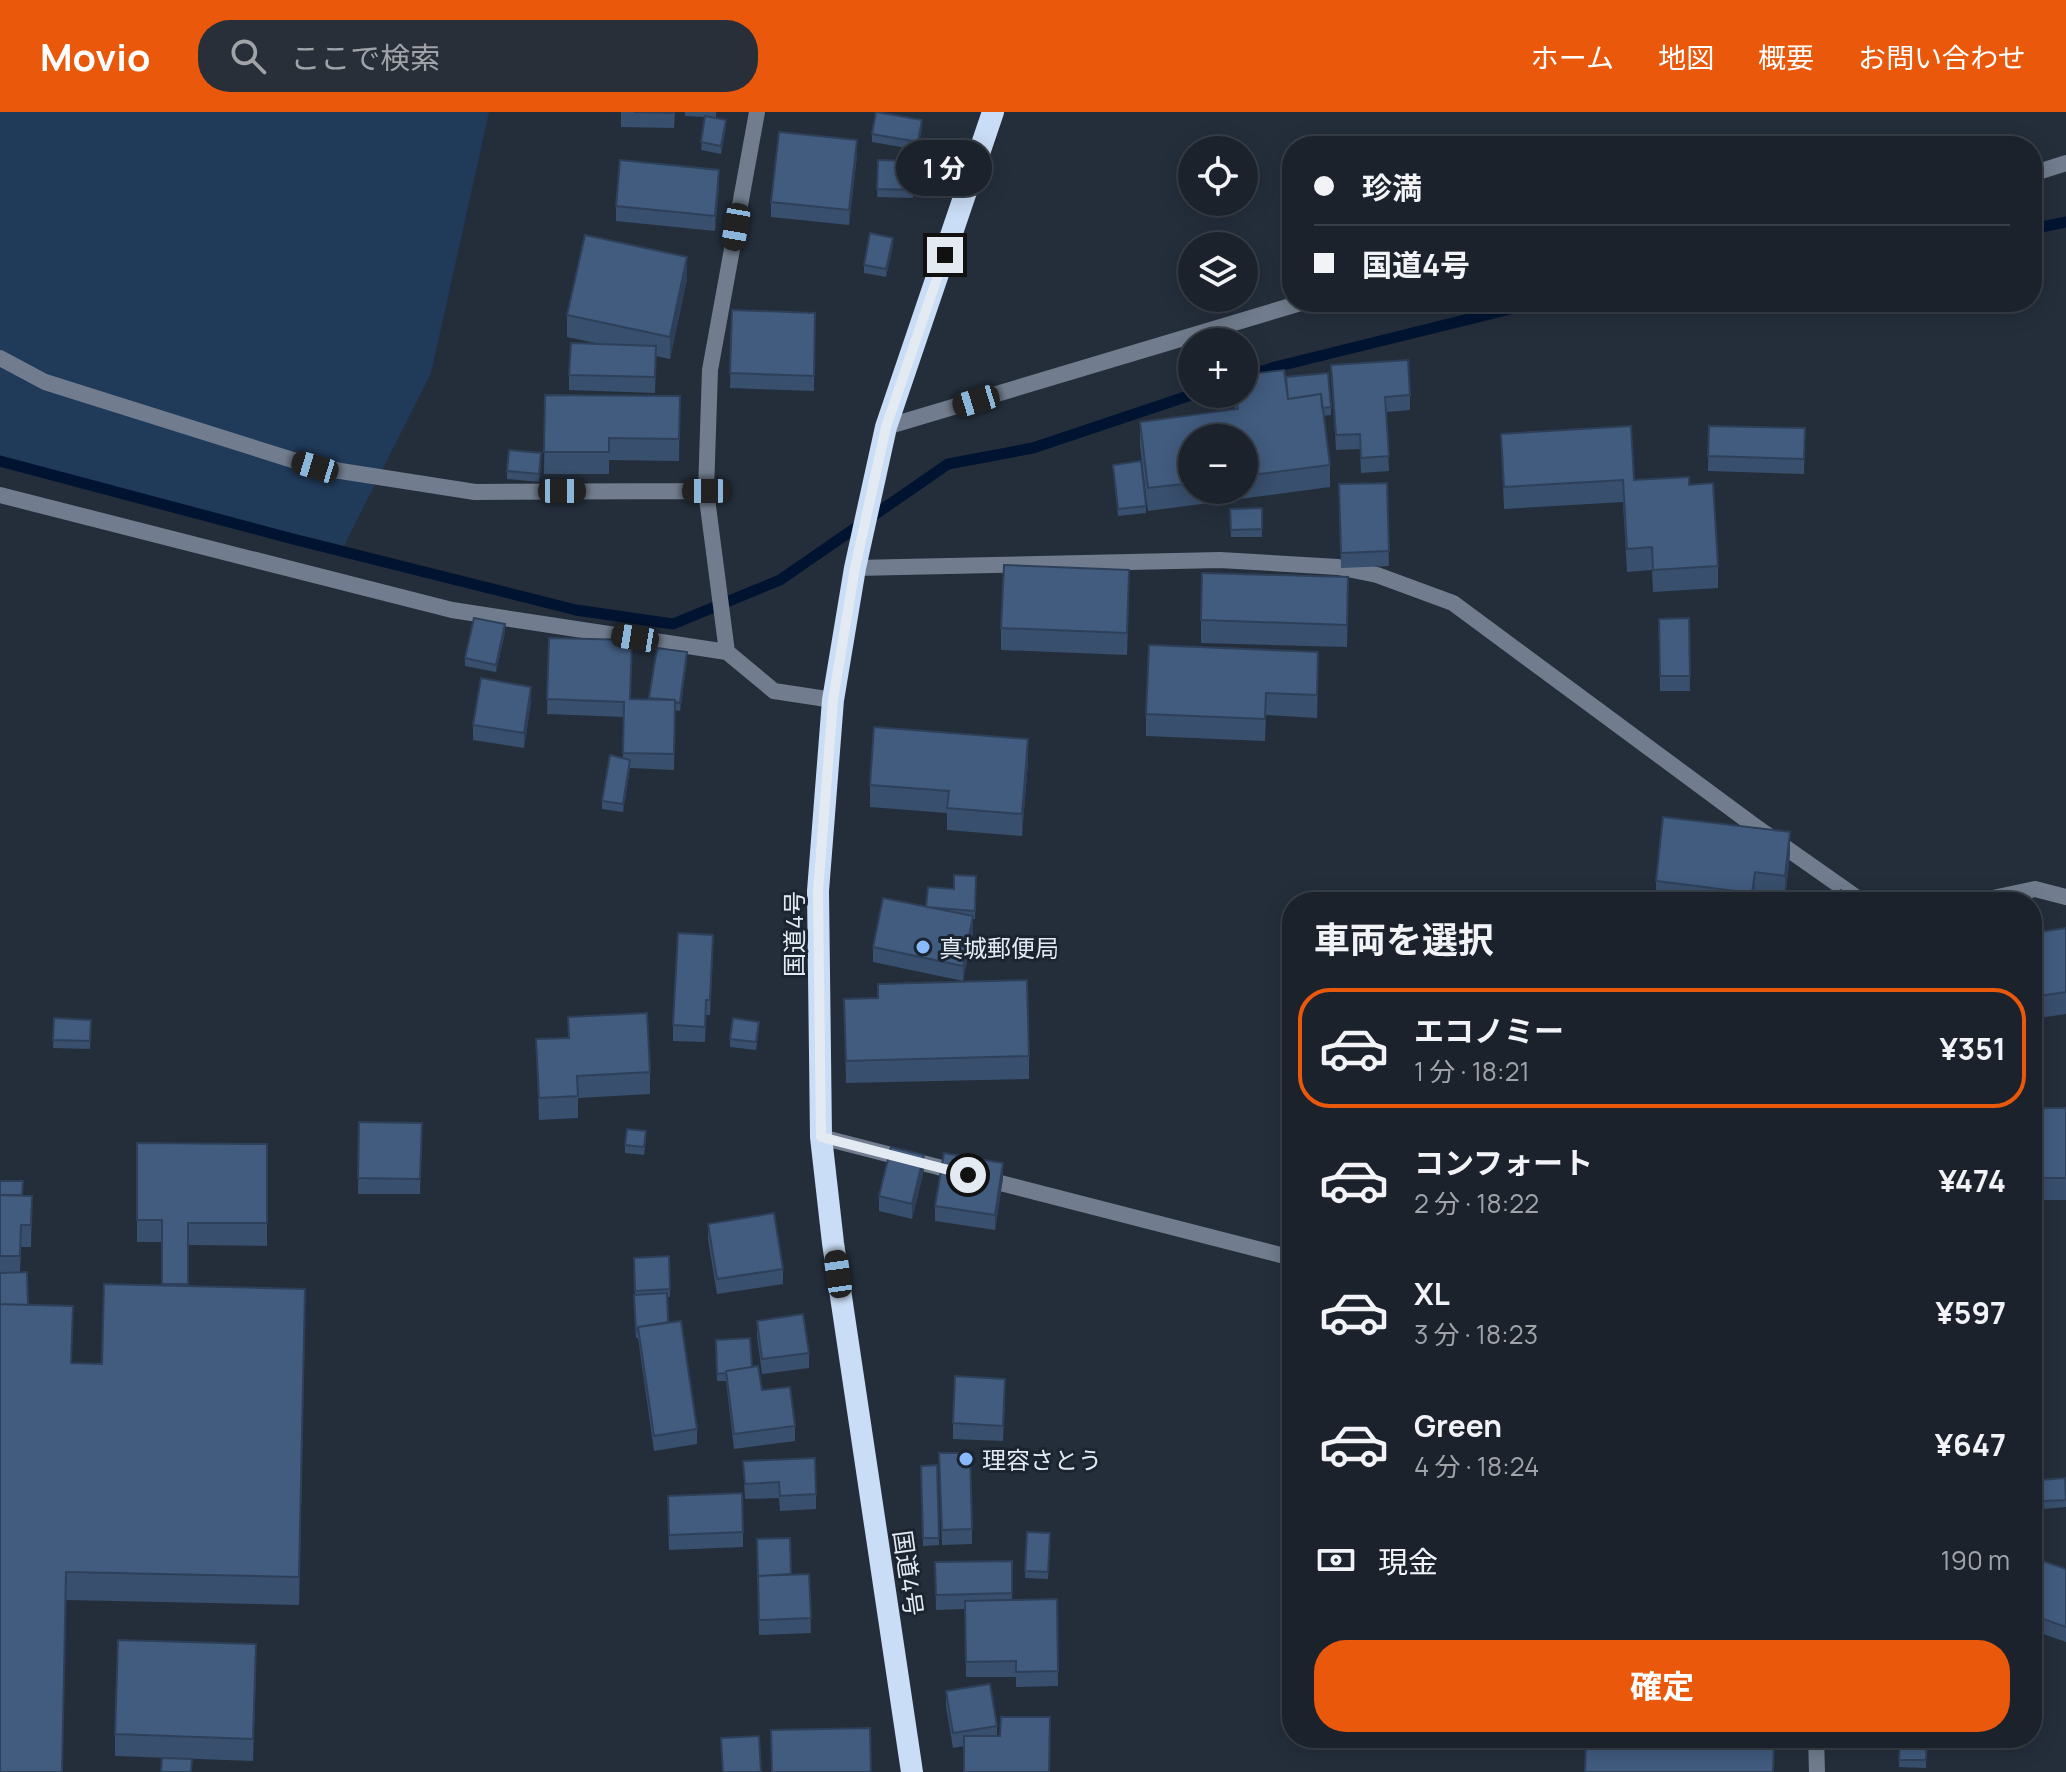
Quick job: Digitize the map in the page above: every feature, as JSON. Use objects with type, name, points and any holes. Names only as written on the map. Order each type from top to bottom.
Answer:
[{"type":"highway","name":"国道4号","points":[[912,1772],[833,1243],[821,1137],[818,891],[833,700],[877,464],[886,427],[993,112]]},
{"type":"street","points":[[727,652],[719,572],[706,491],[710,370],[757,112]]},
{"type":"street","points":[[2042,171],[2066,163]]},
{"type":"street","points":[[886,427],[1282,309]]},
{"type":"street","points":[[0,358],[45,382],[315,467],[475,492],[706,491]]},
{"type":"street","points":[[0,495],[452,610],[727,652],[774,691],[833,700]]},
{"type":"street","points":[[857,560],[1220,560],[1338,567],[1377,575],[1453,603],[1849,892]]},
{"type":"street","points":[[2021,892],[2035,889],[2066,897]]},
{"type":"street","points":[[821,1137],[1282,1255]]},
{"type":"street","points":[[1816,1748],[1817,1772]]},
{"type":"shaded area","points":[[0,112],[489,112],[431,373],[344,546],[0,463]]},
{"type":"building","points":[[876,112],[922,120],[918,142],[872,134]]},
{"type":"building","points":[[705,116],[726,120],[721,146],[701,142]]},
{"type":"building","points":[[779,132],[857,140],[849,210],[771,202]]},
{"type":"building","points":[[620,160],[719,170],[715,216],[616,206]]},
{"type":"building","points":[[878,160],[914,161],[913,190],[877,189]]},
{"type":"building","points":[[870,233],[893,238],[886,269],[864,265]]},
{"type":"building","points":[[585,235],[687,257],[670,337],[567,315]]},
{"type":"building","points":[[732,310],[815,313],[814,376],[730,373]]},
{"type":"building","points":[[571,343],[656,346],[655,377],[569,375]]},
{"type":"building","points":[[1408,360],[1410,395],[1385,397],[1389,456],[1361,458],[1360,434],[1336,435],[1331,365]]},
{"type":"building","points":[[1284,370],[1288,399],[1321,394],[1330,465],[1258,474],[1258,424],[1178,424],[1178,485],[1148,488],[1140,422],[1258,408],[1258,373]]},
{"type":"building","points":[[1328,373],[1331,407],[1322,408],[1321,394],[1288,399],[1286,377]]},
{"type":"building","points":[[545,395],[680,396],[679,439],[609,438],[609,452],[544,452]]},
{"type":"building","points":[[1631,426],[1634,480],[1689,477],[1689,485],[1713,483],[1718,566],[1653,570],[1652,547],[1627,549],[1623,480],[1504,487],[1501,434]]},
{"type":"building","points":[[1709,426],[1805,428],[1804,459],[1708,456]]},
{"type":"building","points":[[509,450],[541,453],[539,474],[507,471]]},
{"type":"building","points":[[1141,461],[1146,506],[1118,509],[1113,465]]},
{"type":"building","points":[[1387,483],[1389,551],[1341,553],[1339,484]]},
{"type":"building","points":[[1262,508],[1262,529],[1231,530],[1230,509]]},
{"type":"building","points":[[1004,565],[1129,570],[1127,633],[1001,628]]},
{"type":"building","points":[[1202,573],[1348,577],[1347,625],[1201,620]]},
{"type":"building","points":[[474,618],[505,624],[496,665],[465,658]]},
{"type":"building","points":[[1689,618],[1690,676],[1660,676],[1659,619]]},
{"type":"building","points":[[549,638],[632,640],[630,699],[675,700],[674,754],[623,753],[624,702],[547,699]]},
{"type":"building","points":[[1149,645],[1318,652],[1317,695],[1266,693],[1265,719],[1146,714]]},
{"type":"building","points":[[657,648],[687,652],[680,703],[649,698]]},
{"type":"building","points":[[481,678],[531,687],[524,733],[473,725]]},
{"type":"building","points":[[874,727],[1028,739],[1022,814],[947,808],[949,791],[870,785]]},
{"type":"building","points":[[610,755],[630,760],[623,804],[602,801]]},
{"type":"building","points":[[1663,817],[1790,832],[1785,876],[1755,872],[1752,892],[1656,881]]},
{"type":"building","points":[[954,875],[976,876],[975,911],[926,907],[928,887],[954,889]]},
{"type":"building","points":[[883,898],[973,916],[963,966],[873,947]]},
{"type":"building","points":[[2066,928],[2066,992],[2042,996],[2042,932]]},
{"type":"building","points":[[678,933],[713,935],[710,1000],[706,1000],[705,1027],[673,1025]]},
{"type":"building","points":[[1027,980],[1029,1056],[846,1061],[844,999],[878,998],[878,984]]},
{"type":"building","points":[[647,1013],[650,1072],[577,1076],[578,1096],[539,1098],[536,1039],[569,1038],[568,1017]]},
{"type":"building","points":[[54,1018],[91,1020],[90,1041],[53,1040]]},
{"type":"building","points":[[733,1018],[759,1022],[756,1042],[730,1039]]},
{"type":"building","points":[[2042,1108],[2066,1108],[2066,1178],[2042,1178]]},
{"type":"building","points":[[359,1122],[422,1123],[420,1179],[358,1178]]},
{"type":"building","points":[[627,1129],[646,1131],[644,1147],[625,1145]]},
{"type":"building","points":[[137,1143],[267,1144],[267,1223],[188,1223],[188,1284],[162,1284],[162,1220],[137,1220]]},
{"type":"building","points":[[891,1147],[924,1155],[912,1204],[879,1196]]},
{"type":"building","points":[[944,1153],[1003,1163],[995,1215],[935,1206]]},
{"type":"building","points":[[0,1181],[23,1181],[22,1195],[0,1195]]},
{"type":"building","points":[[0,1195],[32,1196],[31,1225],[21,1225],[20,1256],[0,1256]]},
{"type":"building","points":[[774,1213],[783,1269],[717,1279],[708,1224]]},
{"type":"building","points":[[669,1256],[670,1289],[635,1291],[634,1258]]},
{"type":"building","points":[[27,1272],[28,1305],[0,1304],[0,1273]]},
{"type":"building","points":[[104,1284],[305,1289],[299,1577],[66,1572],[62,1772],[0,1772],[0,1304],[73,1306],[71,1363],[102,1364]]},
{"type":"building","points":[[667,1293],[668,1322],[638,1327],[636,1331],[634,1295]]},
{"type":"building","points":[[803,1314],[809,1353],[762,1359],[757,1321]]},
{"type":"building","points":[[681,1321],[697,1429],[654,1436],[638,1327]]},
{"type":"building","points":[[750,1338],[752,1367],[717,1374],[716,1340]]},
{"type":"building","points":[[758,1366],[762,1390],[790,1387],[795,1426],[734,1434],[726,1371]]},
{"type":"building","points":[[955,1376],[1005,1379],[1003,1426],[953,1423]]},
{"type":"building","points":[[939,1453],[970,1453],[972,1529],[942,1530]]},
{"type":"building","points":[[815,1458],[816,1494],[780,1496],[779,1482],[745,1484],[743,1461]]},
{"type":"building","points":[[937,1465],[939,1538],[923,1538],[921,1466]]},
{"type":"building","points":[[2065,1478],[2066,1500],[2043,1501],[2042,1480]]},
{"type":"building","points":[[742,1493],[743,1532],[669,1535],[668,1496]]},
{"type":"building","points":[[1027,1532],[1050,1533],[1048,1572],[1025,1571]]},
{"type":"building","points":[[790,1538],[791,1574],[758,1576],[757,1539]]},
{"type":"building","points":[[1012,1561],[1012,1593],[936,1595],[935,1562]]},
{"type":"building","points":[[2042,1561],[2066,1569],[2066,1627],[2042,1619]]},
{"type":"building","points":[[809,1574],[811,1618],[759,1620],[758,1576]]},
{"type":"building","points":[[1057,1599],[1058,1671],[1016,1672],[1016,1661],[966,1662],[965,1601]]},
{"type":"building","points":[[118,1640],[256,1644],[253,1739],[115,1734]]},
{"type":"building","points":[[990,1684],[997,1726],[953,1733],[946,1691]]},
{"type":"building","points":[[1001,1717],[1050,1717],[1049,1772],[964,1772],[964,1736],[1000,1736]]},
{"type":"building","points":[[870,1728],[871,1772],[772,1772],[771,1730]]},
{"type":"building","points":[[759,1736],[761,1772],[723,1772],[721,1738]]},
{"type":"building","points":[[1586,1748],[1774,1748],[1773,1772],[1585,1772]]},
{"type":"building","points":[[1900,1748],[1927,1748],[1926,1760],[1899,1760]]},
{"type":"building","points":[[162,1758],[192,1759],[191,1772],[161,1772]]},
{"type":"waterway","points":[[2042,227],[2066,222]]},
{"type":"waterway","points":[[1258,372],[1498,312]]},
{"type":"waterway","points":[[0,461],[576,610],[673,624],[780,580],[948,464],[1033,448],[1178,399]]},
{"type":"place","name":"真城郵便局","points":[[923,947]]},
{"type":"place","name":"理容さとう","points":[[966,1459]]},
{"type":"route","points":[[945,255],[886,427],[855,568],[833,700],[818,891],[821,1137],[968,1175]]}]
